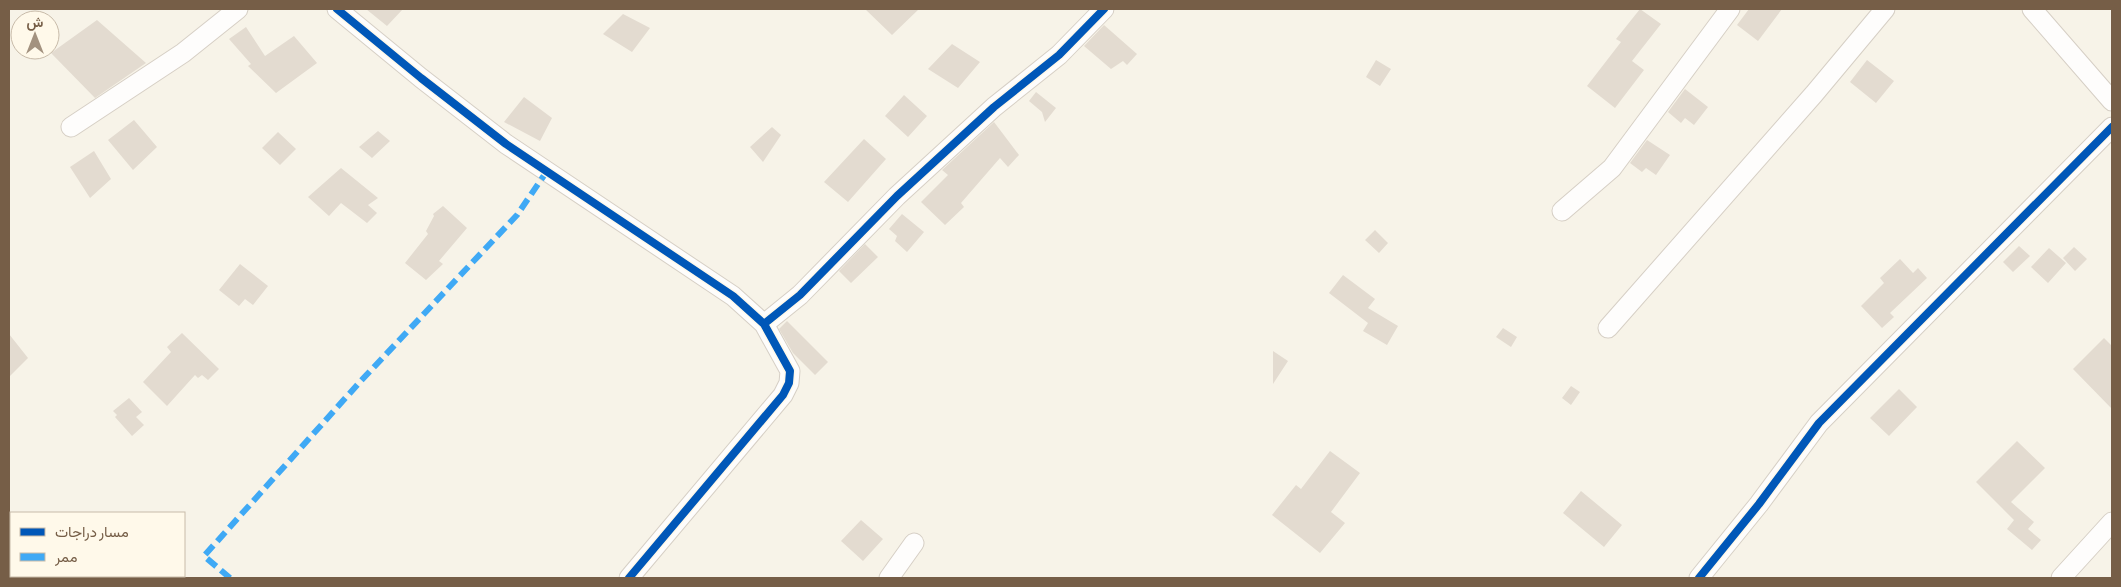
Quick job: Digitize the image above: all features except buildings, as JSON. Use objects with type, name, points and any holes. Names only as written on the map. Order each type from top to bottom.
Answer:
[{"type":"street","points":[[71,127],[182,53],[238,9]]},
{"type":"street","points":[[337,9],[506,144],[733,296],[764,324],[790,371],[789,383],[783,395],[629,578]]},
{"type":"street","points":[[764,324],[800,295],[897,196],[994,107],[1059,55],[1104,9]]},
{"type":"street","points":[[1562,211],[1612,168],[1730,9]]},
{"type":"street","points":[[1608,328],[1814,94],[1885,9]]},
{"type":"street","points":[[2032,9],[2112,101]]},
{"type":"street","points":[[1699,578],[1759,504],[1819,423],[2112,127]]},
{"type":"street","points":[[2061,578],[2112,522]]},
{"type":"street","points":[[889,578],[914,543]]},
{"type":"marked path","points":[[230,578],[204,556],[358,384],[517,215],[547,171]]},
{"type":"cycle path","points":[[337,9],[506,144],[733,296],[764,324],[790,371],[789,383],[783,395],[629,578]]},
{"type":"cycle path","points":[[764,324],[800,295],[897,196],[994,107],[1059,55],[1104,9]]},
{"type":"cycle path","points":[[1699,578],[1759,504],[1819,423],[2112,127]]}]
